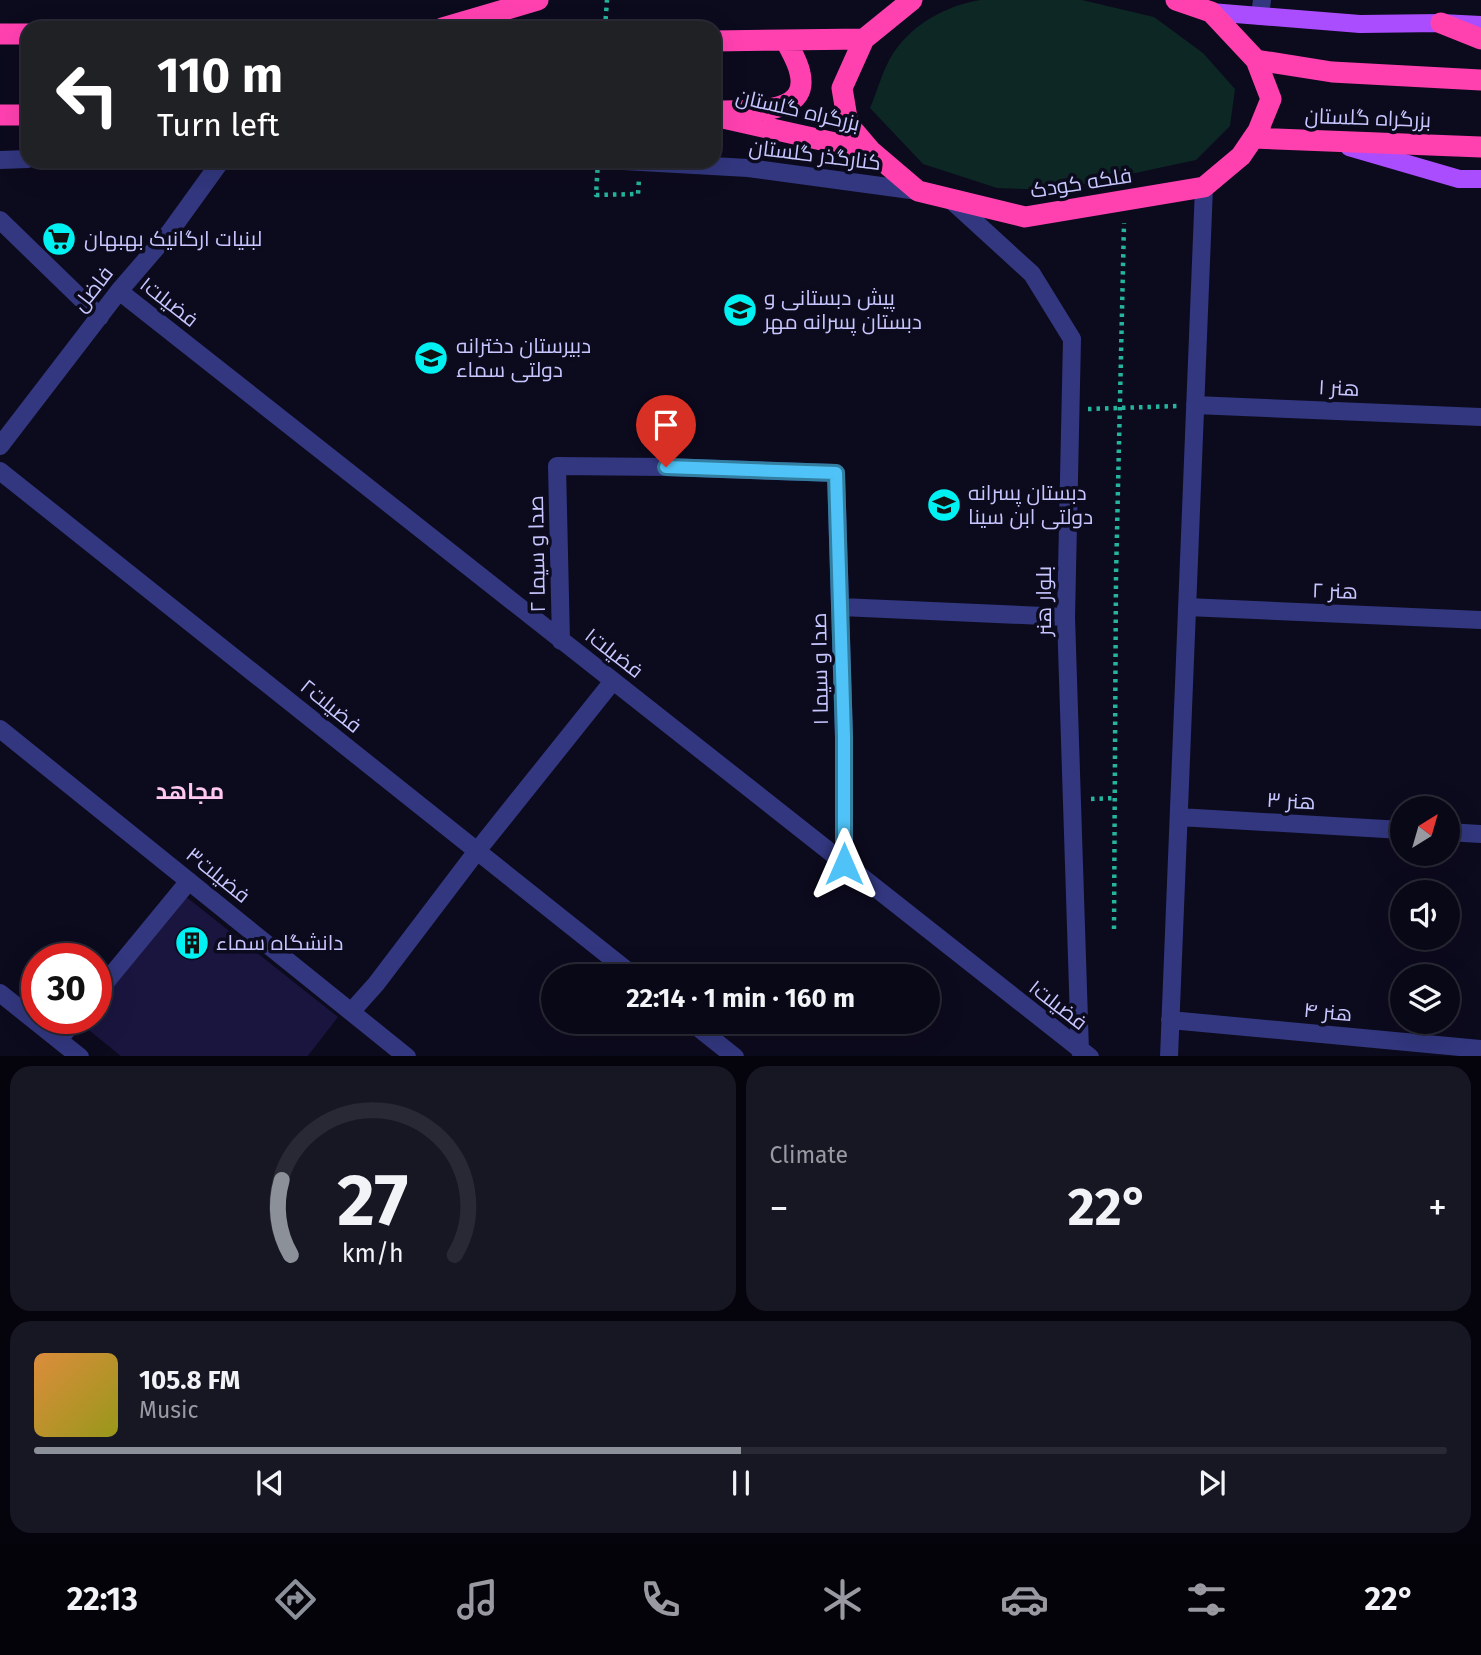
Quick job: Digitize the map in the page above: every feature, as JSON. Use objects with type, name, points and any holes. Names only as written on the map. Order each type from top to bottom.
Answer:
[{"type":"highway","points":[[466,21],[538,0]]},
{"type":"highway","name":"فلکه کودک","points":[[912,0],[864,39],[842,88],[848,124],[871,151],[918,191],[1025,217],[1204,187],[1241,156],[1253,138],[1271,99],[1256,60],[1211,12],[1176,0]]},
{"type":"highway","points":[[1441,23],[1481,39]]},
{"type":"highway","points":[[0,34],[21,34]]},
{"type":"highway","points":[[721,41],[864,39]]},
{"type":"highway","points":[[721,113],[777,108],[790,103],[801,86],[800,72],[786,41]]},
{"type":"highway","name":"بزرگراه گلستان","points":[[1256,60],[1332,72],[1481,80]]},
{"type":"highway","points":[[0,115],[21,115]]},
{"type":"highway","name":"بزرگراه گلستان","points":[[721,116],[871,151]]},
{"type":"highway","name":"بزرگراه گلستان","points":[[1253,138],[1481,146]]},
{"type":"main road","points":[[1211,12],[1261,8],[1360,24],[1481,25]]},
{"type":"main road","points":[[1329,141],[1459,178],[1481,179]]},
{"type":"street","points":[[0,160],[21,159]]},
{"type":"street","name":"کنارگذر گلستان","points":[[721,166],[918,191]]},
{"type":"street","name":"فاضل","points":[[0,446],[119,291],[169,233],[217,168]]},
{"type":"street","points":[[1169,1056],[1204,187]]},
{"type":"street","name":"بلوار هنر","points":[[949,199],[1032,274],[1072,339],[1066,617],[1085,1054]]},
{"type":"street","points":[[0,220],[100,317]]},
{"type":"street","name":"فضیلت۱","points":[[119,291],[1085,1054]]},
{"type":"street","name":"هنر ۱","points":[[1195,405],[1481,418]]},
{"type":"street","name":"صدا و سیما ۲","points":[[558,466],[561,641]]},
{"type":"street","name":"صدا و سیما ۱","points":[[558,466],[836,473],[841,607],[844,864]]},
{"type":"street","name":"فضیلت۲","points":[[0,471],[619,964]]},
{"type":"street","points":[[841,607],[1066,617]]},
{"type":"street","name":"هنر ۲","points":[[1187,607],[1481,620]]},
{"type":"street","points":[[351,1012],[376,984],[612,681]]},
{"type":"street","name":"فضیلت۳","points":[[0,729],[405,1056]]},
{"type":"street","name":"هنر ۳","points":[[1179,817],[1390,829]]},
{"type":"street","points":[[1460,833],[1481,834]]},
{"type":"street","points":[[112,975],[189,881]]},
{"type":"street","points":[[0,993],[80,1056]]},
{"type":"street","name":"هنر ۴","points":[[1170,1020],[1481,1049]]},
{"type":"street","points":[[59,1040],[64,1034]]},
{"type":"street","points":[[707,1034],[735,1056]]},
{"type":"path","points":[[606,21],[607,0]]},
{"type":"path","points":[[598,168],[596,195],[638,194]]},
{"type":"path","points":[[1114,929],[1125,201]]},
{"type":"path","points":[[1070,409],[1195,405]]},
{"type":"green space","points":[[980,0],[1082,0],[1154,17],[1203,53],[1235,89],[1230,126],[1196,160],[1056,190],[997,188],[923,164],[870,108],[890,58],[911,32],[943,11]]},
{"type":"building","name":"دانشگاه سماء","points":[[180,892],[338,1017],[308,1056],[121,1056],[94,1034],[112,1034],[112,975]]},
{"type":"place","name":"لبنیات ارگانیک بهبهان","points":[[59,239]]},
{"type":"place","name":"پیش دبستانی و دبستان پسرانه مهر","points":[[740,310]]},
{"type":"place","name":"دبیرستان دخترانه دولتی سماء","points":[[431,358]]},
{"type":"place","name":"دبستان پسرانه دولتی ابن سینا","points":[[944,505]]},
{"type":"place","name":"دانشگاه سماء","points":[[192,943]]},
{"type":"district","name":"مجاهد","points":[[190,791]]},
{"type":"route","points":[[666,467],[836,473],[844,737],[844,864]]}]
